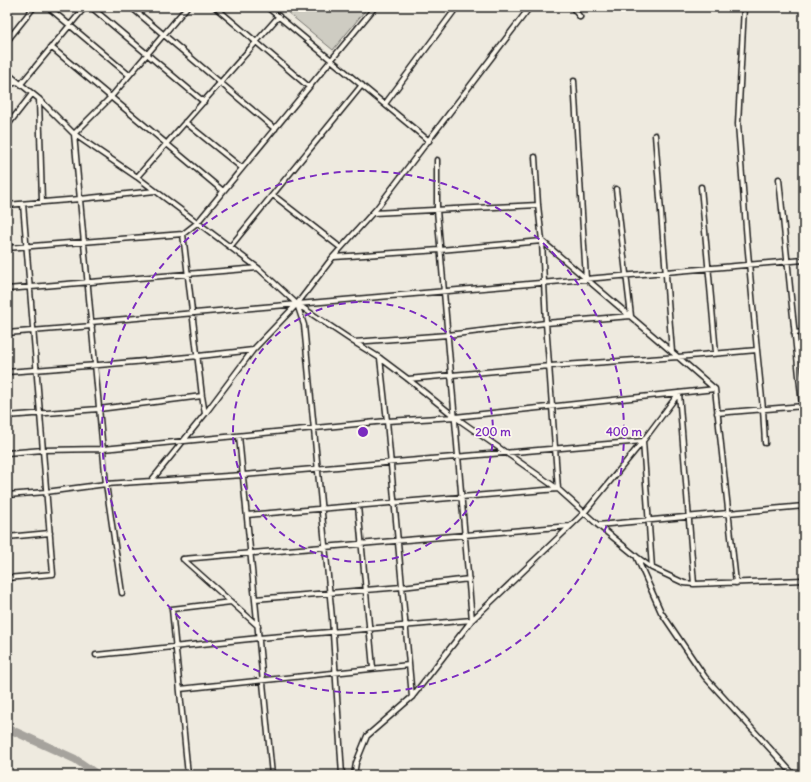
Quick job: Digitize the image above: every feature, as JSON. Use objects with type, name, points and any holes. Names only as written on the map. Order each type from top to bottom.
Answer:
[{"type":"street","points":[[7,41],[34,7]]},
{"type":"street","points":[[48,7],[129,75]]},
{"type":"street","points":[[7,85],[20,83],[85,7]]},
{"type":"street","points":[[91,7],[204,102]]},
{"type":"street","points":[[131,7],[275,128]]},
{"type":"street","points":[[179,7],[184,11]]},
{"type":"street","points":[[74,134],[111,97],[187,7]]},
{"type":"street","points":[[215,7],[308,87]]},
{"type":"street","points":[[267,7],[429,140]]},
{"type":"street","points":[[7,248],[183,234],[197,223],[375,7]]},
{"type":"street","points":[[385,104],[456,7]]},
{"type":"street","points":[[151,481],[184,441],[253,350],[297,304],[333,257],[372,214],[530,7]]},
{"type":"street","points":[[572,7],[580,17]]},
{"type":"street","points":[[744,7],[738,124],[749,265],[764,409],[765,443]]},
{"type":"street","points":[[137,177],[279,16]]},
{"type":"street","points":[[51,47],[223,191]]},
{"type":"street","points":[[7,73],[39,99],[74,134],[137,177],[258,268],[297,304],[380,358],[455,417],[558,489],[598,525],[652,568],[684,583],[694,584],[804,580]]},
{"type":"street","points":[[574,81],[586,279]]},
{"type":"street","points":[[230,247],[362,85]]},
{"type":"street","points":[[7,126],[32,94]]},
{"type":"street","points":[[39,99],[42,202]]},
{"type":"street","points":[[185,122],[242,168]]},
{"type":"street","points":[[74,134],[106,484],[122,593]]},
{"type":"street","points":[[655,135],[672,352]]},
{"type":"street","points":[[535,157],[558,489]]},
{"type":"street","points":[[437,160],[437,210],[440,250],[472,620]]},
{"type":"street","points":[[779,179],[804,425]]},
{"type":"street","points":[[701,187],[716,354]]},
{"type":"street","points":[[616,189],[631,316]]},
{"type":"street","points":[[7,205],[156,191]]},
{"type":"street","points":[[273,195],[341,248]]},
{"type":"street","points":[[7,578],[53,574],[23,204]]},
{"type":"street","points":[[372,214],[538,205]]},
{"type":"street","points":[[183,234],[205,414]]},
{"type":"street","points":[[333,257],[542,241],[714,389],[736,583]]},
{"type":"street","points":[[7,333],[192,313],[804,260]]},
{"type":"street","points":[[7,289],[258,268]]},
{"type":"street","points":[[297,304],[304,325],[314,428],[333,632],[342,775]]},
{"type":"street","points":[[354,342],[448,335],[546,323],[631,316]]},
{"type":"street","points":[[794,333],[804,332]]},
{"type":"street","points":[[7,372],[198,357],[253,350]]},
{"type":"street","points":[[408,379],[757,350]]},
{"type":"street","points":[[380,358],[412,697]]},
{"type":"street","points":[[7,454],[43,450],[103,449],[387,421],[455,417],[714,389]]},
{"type":"street","points":[[354,775],[356,763],[367,736],[412,697],[472,620],[584,513],[643,441],[679,393]]},
{"type":"street","points":[[679,393],[694,584]]},
{"type":"street","points":[[7,416],[99,409],[202,396]]},
{"type":"street","points":[[717,413],[803,406]]},
{"type":"street","points":[[239,436],[272,775]]},
{"type":"street","points":[[7,495],[46,492],[106,484],[643,441]]},
{"type":"street","points":[[643,441],[652,568]]},
{"type":"street","points":[[247,515],[558,489]]},
{"type":"street","points":[[358,506],[373,668]]},
{"type":"street","points":[[598,525],[804,506]]},
{"type":"street","points":[[258,626],[183,559],[570,526]]},
{"type":"street","points":[[7,537],[50,533]]},
{"type":"street","points":[[637,557],[661,612],[705,677],[794,775]]},
{"type":"street","points":[[255,599],[402,587],[469,579]]},
{"type":"street","points":[[188,775],[172,609],[231,602]]},
{"type":"street","points":[[96,655],[259,638],[472,620]]},
{"type":"street","points":[[180,689],[409,665]]},
{"type":"shaded area","points":[[281,7],[368,7],[333,50]]},
{"type":"waterway","points":[[7,728],[75,759],[98,775]]}]
